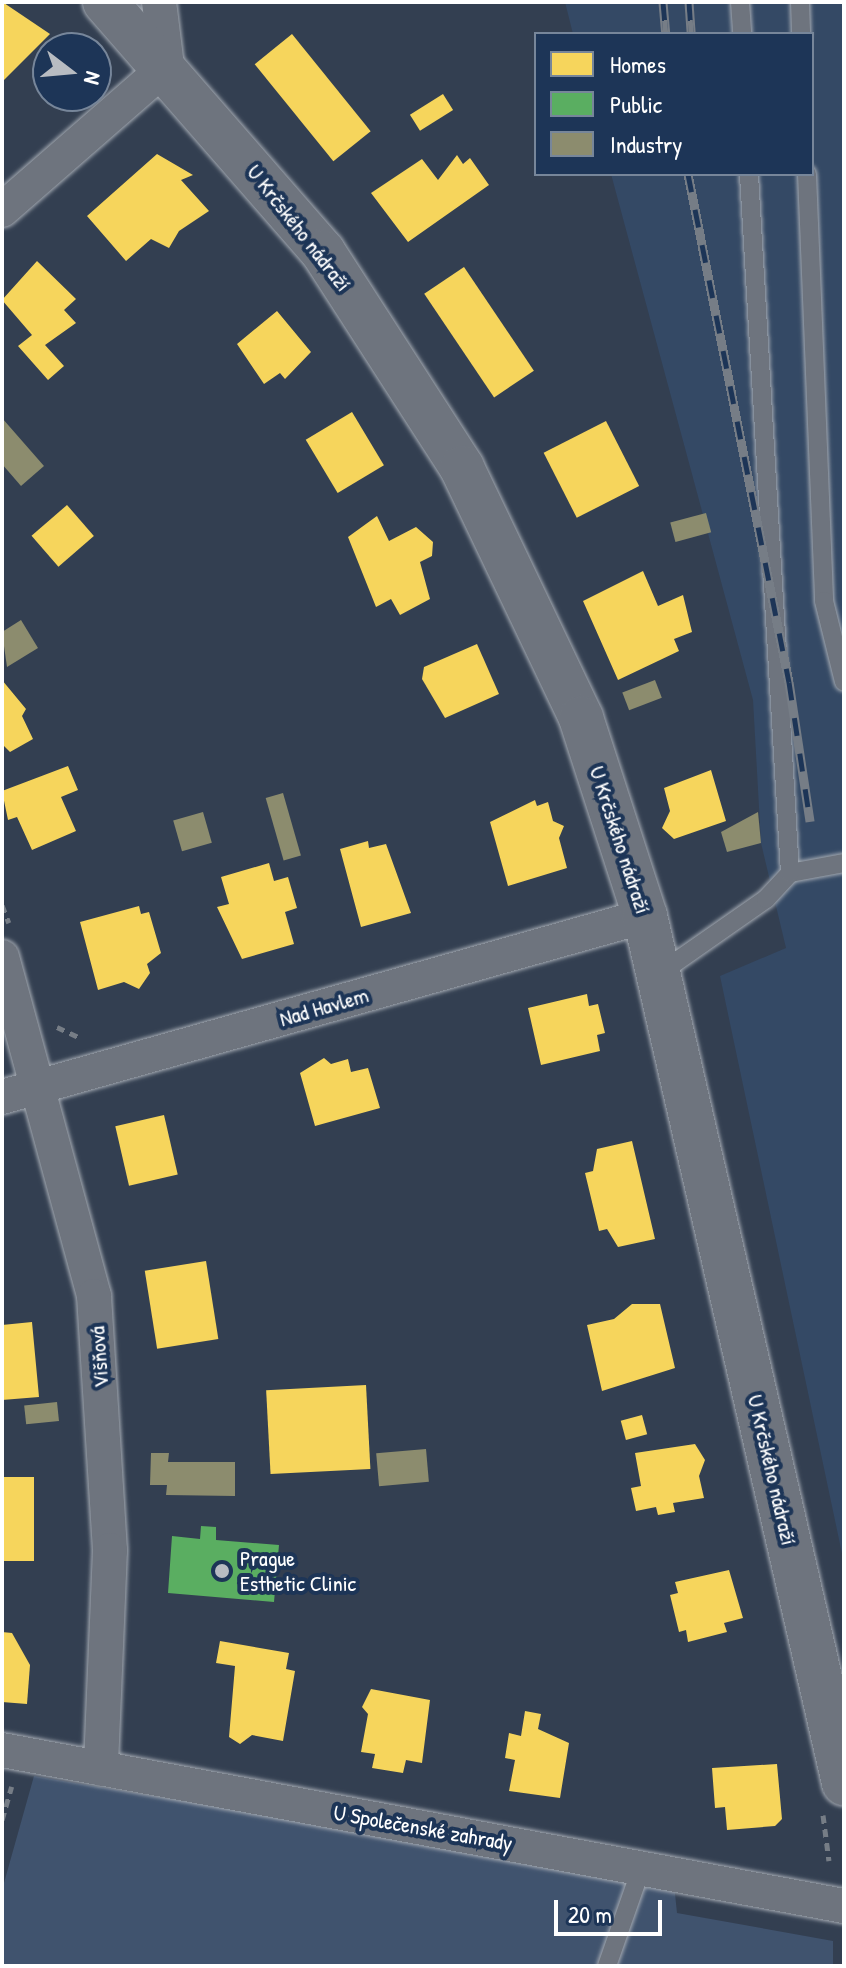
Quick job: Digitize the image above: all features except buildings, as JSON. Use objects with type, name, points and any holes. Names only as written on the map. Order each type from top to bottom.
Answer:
[{"type":"street","name":"U Krčského nádraží","points":[[105,2],[167,66],[323,252],[462,468],[581,718],[645,916],[659,974],[833,1795]]},
{"type":"street","points":[[2,210],[167,66],[159,2]]},
{"type":"street","name":"Nad Havlem","points":[[2,1097],[645,916]]},
{"type":"street","name":"Višňová","points":[[8,946],[94,1296],[110,1550],[101,1769]]},
{"type":"street","name":"U Společenské zahrady","points":[[2,1750],[844,1906]]},
{"type":"lane","points":[[740,2],[742,32]]},
{"type":"lane","points":[[800,2],[801,32]]},
{"type":"lane","points":[[749,176],[790,873]]},
{"type":"lane","points":[[807,176],[824,601],[844,682]]},
{"type":"lane","points":[[659,974],[766,899],[790,873],[844,863]]},
{"type":"lane","points":[[607,1966],[641,1869]]},
{"type":"path","points":[[2,905],[8,946]]},
{"type":"path","points":[[46,1022],[93,1043]]},
{"type":"path","points":[[829,1861],[833,1795]]},
{"type":"shaded area","points":[[565,2],[844,2],[844,1563],[720,976],[786,948],[761,843],[753,700],[612,176],[814,176],[814,32],[572,32]]},
{"type":"shaded area","points":[[34,1776],[674,1884],[677,1913],[833,1941],[833,1966],[2,1966],[2,1890]]},
{"type":"railway","points":[[663,2],[666,32]]},
{"type":"railway","points":[[689,2],[691,32]]},
{"type":"railway","points":[[688,176],[789,682],[810,821]]},
{"type":"place","name":"Prague Esthetic Clinic","points":[[222,1571]]}]
